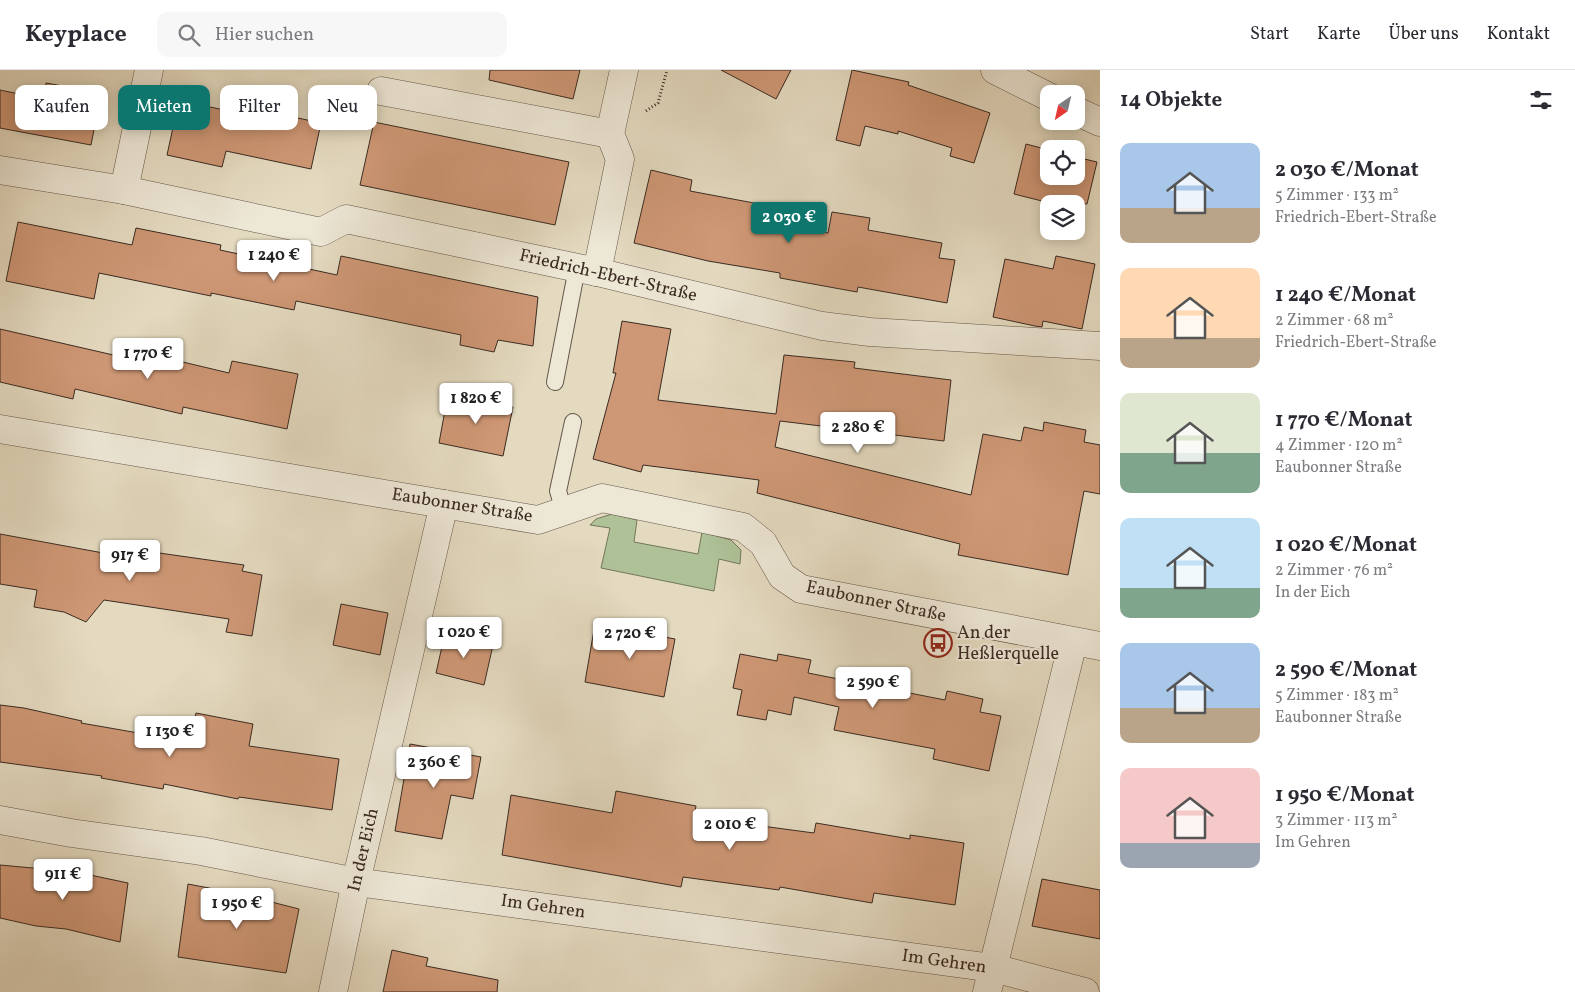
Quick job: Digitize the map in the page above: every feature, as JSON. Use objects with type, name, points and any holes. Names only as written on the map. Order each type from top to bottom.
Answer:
[{"type":"street","points":[[124,190],[150,70]]},
{"type":"street","points":[[587,270],[620,159],[610,134],[624,70]]},
{"type":"street","points":[[994,70],[1040,93]]},
{"type":"street","points":[[382,91],[610,134]]},
{"type":"street","points":[[1085,115],[1100,122]]},
{"type":"street","name":"Friedrich-Ebert-Straße","points":[[0,170],[124,190],[321,232],[346,219],[587,270],[822,326],[870,332],[1100,346]]},
{"type":"street","name":"Eaubonner Straße","points":[[0,429],[538,520],[602,498],[743,527],[763,543],[782,576],[801,588],[1100,646]]},
{"type":"street","name":"In der Eich","points":[[333,992],[356,882],[444,504]]},
{"type":"street","points":[[990,980],[1073,642]]},
{"type":"street","name":"Im Gehren","points":[[0,820],[70,833],[201,851],[356,882],[990,980],[1085,992]]},
{"type":"lane","points":[[555,382],[587,270]]},
{"type":"lane","points":[[564,511],[558,491],[573,422]]},
{"type":"green space","points":[[612,514],[637,520],[634,542],[698,554],[702,532],[731,540],[741,550],[740,564],[719,559],[714,591],[601,568],[610,528],[590,525],[596,519]]},
{"type":"building","points":[[490,70],[580,70],[573,99],[489,80]]},
{"type":"building","points":[[721,70],[791,70],[776,99]]},
{"type":"building","points":[[852,70],[909,82],[908,85],[990,113],[974,163],[950,156],[952,148],[898,131],[898,134],[865,126],[860,146],[836,140]]},
{"type":"building","points":[[0,90],[15,93],[15,130],[94,130],[91,145],[0,128]]},
{"type":"building","points":[[210,107],[220,109],[220,130],[298,130],[298,118],[308,120],[308,130],[319,130],[311,169],[226,151],[222,167],[167,155],[172,130],[210,130]]},
{"type":"building","points":[[377,123],[569,162],[555,225],[360,185],[372,130],[377,130]]},
{"type":"building","points":[[1026,144],[1040,148],[1040,185],[1085,185],[1085,159],[1097,162],[1087,204],[1085,204],[1085,195],[1040,195],[1040,200],[1014,194]]},
{"type":"building","points":[[651,170],[692,180],[690,191],[770,206],[767,222],[828,233],[832,212],[870,218],[868,230],[942,243],[939,258],[955,260],[947,303],[858,287],[857,292],[780,278],[780,273],[708,261],[634,243]]},
{"type":"building","points":[[18,222],[132,245],[136,228],[221,245],[220,250],[337,275],[341,256],[538,297],[533,346],[498,340],[494,352],[460,345],[461,335],[296,301],[294,310],[211,293],[211,296],[99,273],[94,299],[6,281]]},
{"type":"building","points":[[1056,256],[1095,264],[1082,329],[1043,321],[1042,327],[993,317],[1005,259],[1053,269]]},
{"type":"building","points":[[622,321],[671,329],[658,400],[776,414],[784,355],[855,362],[854,368],[951,380],[944,441],[780,421],[775,447],[971,495],[983,434],[1021,441],[1024,427],[1043,431],[1044,422],[1086,430],[1084,442],[1100,445],[1100,494],[1084,491],[1068,575],[958,555],[960,544],[757,493],[759,480],[643,465],[641,472],[593,459],[616,373],[613,373]]},
{"type":"building","points":[[0,329],[122,357],[124,348],[229,373],[232,361],[298,374],[287,429],[183,407],[182,414],[75,389],[73,399],[0,382]]},
{"type":"building","points":[[448,394],[513,407],[503,456],[439,443]]},
{"type":"building","points":[[0,534],[136,559],[138,550],[244,565],[242,571],[262,575],[252,636],[226,632],[229,619],[104,600],[86,622],[64,612],[34,607],[37,590],[0,584]]},
{"type":"building","points":[[341,604],[388,613],[380,655],[333,645]]},
{"type":"building","points":[[595,624],[675,639],[664,697],[585,682]]},
{"type":"building","points":[[445,633],[493,645],[484,685],[436,673]]},
{"type":"building","points":[[740,654],[777,661],[778,654],[811,660],[808,673],[945,700],[947,691],[983,699],[980,712],[1001,716],[989,771],[933,759],[935,749],[834,730],[839,707],[794,697],[791,715],[768,710],[766,720],[737,715],[742,690],[733,688]]},
{"type":"building","points":[[0,705],[24,708],[82,721],[81,723],[190,742],[196,713],[253,724],[249,746],[339,759],[332,810],[239,797],[238,799],[164,784],[163,789],[101,778],[102,776],[0,762]]},
{"type":"building","points":[[410,744],[481,757],[473,799],[451,795],[442,839],[395,831]]},
{"type":"building","points":[[616,791],[696,806],[694,817],[814,833],[816,823],[910,839],[910,835],[964,843],[955,905],[874,893],[872,903],[780,887],[779,890],[683,877],[681,887],[502,855],[511,795],[612,813]]},
{"type":"building","points":[[0,865],[76,872],[128,883],[120,942],[66,929],[36,926],[0,918]]},
{"type":"building","points":[[1042,879],[1100,890],[1100,939],[1032,926]]},
{"type":"building","points":[[188,884],[240,894],[299,909],[286,973],[178,957]]},
{"type":"building","points":[[392,950],[428,958],[426,966],[498,980],[497,992],[383,992]]},
{"type":"place","name":"An der Heßlerquelle","points":[[938,643]]}]
